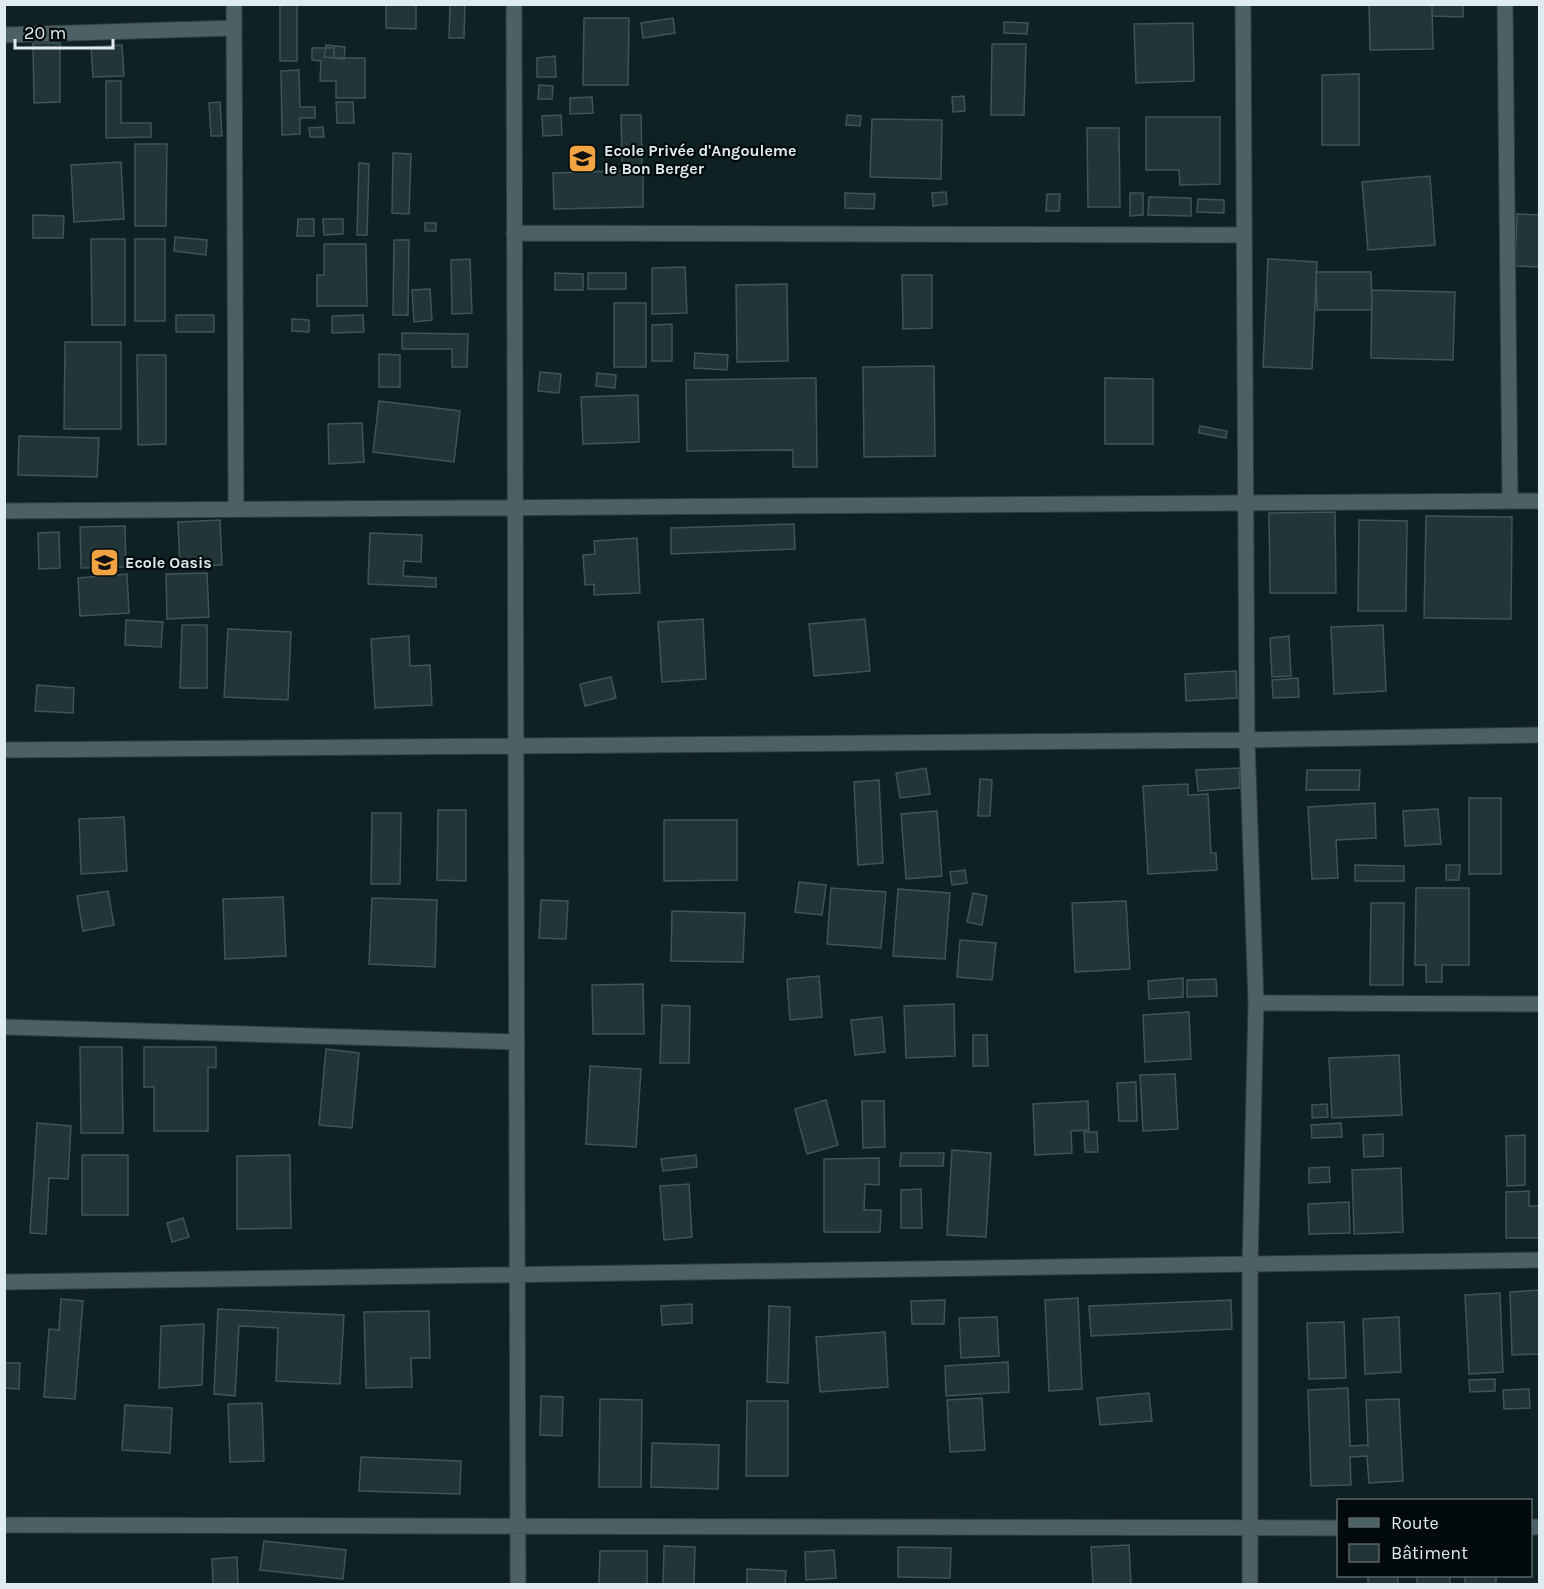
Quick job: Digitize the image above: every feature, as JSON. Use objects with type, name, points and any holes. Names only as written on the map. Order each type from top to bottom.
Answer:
[{"type":"street","points":[[234,4],[236,508]]},
{"type":"street","points":[[514,4],[518,1584]]},
{"type":"street","points":[[1243,4],[1246,740],[1256,1003],[1250,1266],[1250,1584]]},
{"type":"street","points":[[1505,4],[1510,501]]},
{"type":"street","points":[[4,34],[234,28]]},
{"type":"street","points":[[514,233],[1244,235]]},
{"type":"street","points":[[4,510],[1539,501]]},
{"type":"street","points":[[4,750],[1246,740],[1539,735]]},
{"type":"street","points":[[1256,1003],[1539,1004]]},
{"type":"street","points":[[4,1027],[517,1042]]},
{"type":"street","points":[[4,1281],[1250,1266],[1539,1260]]},
{"type":"street","points":[[4,1525],[1337,1528]]},
{"type":"building","points":[[280,4],[297,4],[297,61],[280,61]]},
{"type":"building","points":[[386,4],[416,4],[416,29],[386,28]]},
{"type":"building","points":[[450,4],[465,4],[464,38],[449,38]]},
{"type":"building","points":[[1369,4],[1432,4],[1433,49],[1370,50]]},
{"type":"building","points":[[1432,4],[1463,4],[1463,17],[1432,16]]},
{"type":"building","points":[[584,18],[629,18],[628,85],[583,85]]},
{"type":"building","points":[[673,18],[675,33],[643,38],[641,23]]},
{"type":"building","points":[[1004,22],[1028,23],[1027,34],[1004,33]]},
{"type":"building","points":[[1193,23],[1194,81],[1136,83],[1134,24]]},
{"type":"building","points":[[33,43],[60,43],[60,102],[34,103]]},
{"type":"building","points":[[992,44],[1026,44],[1024,115],[991,115]]},
{"type":"building","points":[[122,45],[124,76],[93,77],[91,47]]},
{"type":"building","points":[[326,45],[345,47],[344,59],[324,57]]},
{"type":"building","points":[[312,48],[334,48],[334,58],[365,58],[365,98],[336,98],[336,81],[320,81],[321,61],[312,60]]},
{"type":"building","points":[[555,56],[556,77],[537,77],[537,58]]},
{"type":"building","points":[[299,70],[300,107],[315,107],[315,118],[300,118],[300,134],[282,135],[281,71]]},
{"type":"building","points":[[1359,74],[1359,145],[1322,145],[1322,75]]},
{"type":"building","points":[[106,81],[121,81],[121,123],[151,123],[151,137],[106,138]]},
{"type":"building","points":[[539,85],[553,86],[552,99],[538,99]]},
{"type":"building","points":[[964,96],[965,111],[953,112],[952,97]]},
{"type":"building","points":[[592,97],[593,113],[570,114],[570,98]]},
{"type":"building","points":[[220,102],[222,136],[211,136],[209,103]]},
{"type":"building","points":[[336,102],[353,102],[354,123],[337,123]]},
{"type":"building","points":[[561,115],[562,135],[543,136],[542,116]]},
{"type":"building","points":[[621,115],[641,115],[642,165],[622,166]]},
{"type":"building","points":[[847,115],[861,116],[860,126],[846,125]]},
{"type":"building","points":[[1146,117],[1220,117],[1220,184],[1180,185],[1179,170],[1146,170]]},
{"type":"building","points":[[872,119],[942,120],[941,179],[870,177]]},
{"type":"building","points":[[323,127],[324,137],[310,137],[309,128]]},
{"type":"building","points":[[1087,128],[1119,128],[1120,207],[1088,207]]},
{"type":"building","points":[[135,144],[167,144],[166,226],[135,226]]},
{"type":"building","points":[[393,153],[411,154],[409,214],[392,213]]},
{"type":"building","points":[[121,162],[124,219],[74,222],[71,165]]},
{"type":"building","points":[[359,163],[369,164],[367,235],[357,235]]},
{"type":"building","points":[[643,170],[643,207],[554,209],[553,173]]},
{"type":"building","points":[[1430,176],[1435,245],[1368,250],[1362,182]]},
{"type":"building","points":[[946,192],[947,204],[933,206],[932,193]]},
{"type":"building","points":[[845,193],[875,194],[874,209],[845,208]]},
{"type":"building","points":[[1130,193],[1143,193],[1143,215],[1130,216]]},
{"type":"building","points":[[1047,194],[1060,194],[1059,211],[1046,211]]},
{"type":"building","points":[[1149,197],[1191,198],[1191,216],[1148,215]]},
{"type":"building","points":[[1198,199],[1224,200],[1224,213],[1197,212]]},
{"type":"building","points":[[1517,214],[1540,215],[1540,267],[1515,266]]},
{"type":"building","points":[[33,215],[64,216],[63,238],[33,238]]},
{"type":"building","points":[[298,219],[314,219],[314,236],[297,236]]},
{"type":"building","points":[[323,219],[343,219],[343,234],[324,235]]},
{"type":"building","points":[[425,223],[436,223],[436,231],[425,231]]},
{"type":"building","points":[[175,237],[207,240],[206,255],[174,251]]},
{"type":"building","points":[[91,239],[125,239],[125,325],[92,325]]},
{"type":"building","points":[[135,239],[165,239],[165,321],[135,321]]},
{"type":"building","points":[[394,240],[409,240],[408,315],[393,315]]},
{"type":"building","points":[[324,244],[366,244],[367,306],[317,306],[317,275],[324,275]]},
{"type":"building","points":[[470,259],[472,313],[452,314],[451,260]]},
{"type":"building","points":[[1268,259],[1317,262],[1312,369],[1263,367]]},
{"type":"building","points":[[685,267],[687,313],[652,314],[652,268]]},
{"type":"building","points":[[1316,272],[1371,272],[1372,310],[1317,310]]},
{"type":"building","points":[[555,273],[583,274],[583,290],[555,290]]},
{"type":"building","points":[[588,273],[626,273],[626,289],[588,289]]},
{"type":"building","points":[[902,275],[932,275],[932,328],[903,329]]},
{"type":"building","points":[[787,284],[788,361],[737,362],[736,285]]},
{"type":"building","points":[[430,289],[432,320],[414,322],[412,290]]},
{"type":"building","points":[[1372,290],[1455,292],[1453,360],[1371,358]]},
{"type":"building","points":[[614,303],[646,303],[646,367],[614,367]]},
{"type":"building","points":[[176,315],[214,315],[214,332],[176,332]]},
{"type":"building","points":[[363,315],[364,332],[332,333],[332,316]]},
{"type":"building","points":[[292,319],[309,320],[309,332],[292,331]]},
{"type":"building","points":[[672,324],[672,361],[652,361],[652,325]]},
{"type":"building","points":[[402,333],[468,334],[467,367],[452,367],[452,349],[402,349]]},
{"type":"building","points":[[65,342],[121,342],[121,429],[64,429]]},
{"type":"building","points":[[695,353],[728,355],[727,370],[694,368]]},
{"type":"building","points":[[379,354],[400,355],[400,387],[379,387]]},
{"type":"building","points":[[137,355],[166,355],[166,444],[138,445]]},
{"type":"building","points":[[934,366],[935,456],[864,457],[863,367]]},
{"type":"building","points":[[540,372],[561,374],[559,393],[538,391]]},
{"type":"building","points":[[597,373],[616,375],[615,388],[596,386]]},
{"type":"building","points":[[816,378],[817,467],[793,467],[793,450],[687,451],[686,380]]},
{"type":"building","points":[[1105,378],[1153,379],[1153,444],[1105,444]]},
{"type":"building","points":[[638,395],[639,442],[583,444],[581,397]]},
{"type":"building","points":[[379,401],[460,411],[454,462],[373,452]]},
{"type":"building","points":[[362,423],[364,462],[329,464],[328,424]]},
{"type":"building","points":[[1200,426],[1227,431],[1226,438],[1199,433]]},
{"type":"building","points":[[19,436],[99,438],[97,477],[18,475]]},
{"type":"building","points":[[1335,512],[1336,593],[1270,593],[1269,513]]},
{"type":"building","points":[[1426,516],[1512,517],[1511,619],[1424,618]]},
{"type":"building","points":[[220,520],[222,565],[180,567],[178,522]]},
{"type":"building","points":[[1359,520],[1407,521],[1406,611],[1358,611]]},
{"type":"building","points":[[794,524],[795,549],[671,554],[671,528]]},
{"type":"building","points":[[125,526],[126,567],[81,568],[80,527]]},
{"type":"building","points":[[59,532],[60,568],[39,569],[38,533]]},
{"type":"building","points":[[370,533],[422,535],[421,562],[404,561],[403,576],[436,578],[436,587],[368,584]]},
{"type":"building","points":[[637,538],[640,593],[594,595],[594,584],[585,585],[583,555],[595,554],[594,541]]},
{"type":"building","points":[[207,573],[209,617],[167,619],[166,574]]},
{"type":"building","points":[[127,574],[129,613],[80,616],[78,578]]},
{"type":"building","points":[[703,619],[706,679],[662,682],[658,622]]},
{"type":"building","points":[[865,619],[870,671],[814,676],[809,624]]},
{"type":"building","points":[[126,620],[163,622],[161,647],[125,645]]},
{"type":"building","points":[[182,625],[207,625],[207,688],[180,688]]},
{"type":"building","points":[[1383,625],[1386,691],[1334,694],[1331,627]]},
{"type":"building","points":[[228,629],[291,632],[288,700],[224,697]]},
{"type":"building","points":[[409,636],[410,666],[430,665],[432,705],[375,708],[371,639]]},
{"type":"building","points":[[1289,636],[1291,676],[1272,677],[1270,638]]},
{"type":"building","points":[[1236,671],[1237,698],[1186,701],[1185,674]]},
{"type":"building","points":[[611,677],[616,698],[585,706],[580,684]]},
{"type":"building","points":[[1298,678],[1299,697],[1273,698],[1272,680]]},
{"type":"building","points":[[37,685],[74,688],[73,713],[35,711]]},
{"type":"building","points":[[926,768],[930,794],[900,798],[896,773]]},
{"type":"building","points":[[1239,768],[1240,788],[1198,791],[1196,770]]},
{"type":"building","points":[[1307,770],[1360,770],[1359,790],[1306,790]]},
{"type":"building","points":[[980,779],[992,780],[990,816],[978,816]]},
{"type":"building","points":[[879,780],[883,863],[858,865],[854,782]]},
{"type":"building","points":[[1188,784],[1188,795],[1208,794],[1211,853],[1216,853],[1217,870],[1148,874],[1143,786]]},
{"type":"building","points":[[1469,798],[1501,798],[1501,874],[1469,874]]},
{"type":"building","points":[[1375,803],[1376,838],[1336,840],[1338,878],[1312,879],[1308,807]]},
{"type":"building","points":[[1438,809],[1441,844],[1405,846],[1403,811]]},
{"type":"building","points":[[438,810],[466,810],[466,881],[437,880]]},
{"type":"building","points":[[937,811],[942,876],[906,879],[901,814]]},
{"type":"building","points":[[372,813],[401,813],[400,884],[371,884]]},
{"type":"building","points":[[124,817],[127,871],[81,874],[79,819]]},
{"type":"building","points":[[664,820],[737,820],[737,880],[664,881]]},
{"type":"building","points":[[1355,865],[1404,866],[1404,881],[1355,881]]},
{"type":"building","points":[[1446,865],[1460,865],[1459,880],[1446,880]]},
{"type":"building","points":[[965,870],[967,883],[952,885],[950,872]]},
{"type":"building","points":[[799,882],[826,885],[822,915],[795,912]]},
{"type":"building","points":[[831,888],[886,892],[881,948],[827,944]]},
{"type":"building","points":[[1416,888],[1469,888],[1469,965],[1442,965],[1442,982],[1426,982],[1426,965],[1415,965]]},
{"type":"building","points":[[898,889],[950,893],[945,959],[893,956]]},
{"type":"building","points":[[108,891],[114,925],[83,931],[77,896]]},
{"type":"building","points":[[973,893],[987,896],[982,925],[967,922]]},
{"type":"building","points":[[283,897],[286,956],[225,959],[223,899]]},
{"type":"building","points":[[372,898],[437,900],[435,967],[369,964]]},
{"type":"building","points":[[541,900],[568,901],[566,939],[539,938]]},
{"type":"building","points":[[1126,901],[1130,969],[1075,972],[1072,903]]},
{"type":"building","points":[[1371,903],[1404,903],[1403,985],[1370,985]]},
{"type":"building","points":[[672,911],[745,913],[743,962],[671,961]]},
{"type":"building","points":[[960,940],[996,943],[992,980],[957,977]]},
{"type":"building","points":[[819,976],[822,1017],[790,1020],[787,979]]},
{"type":"building","points":[[1183,978],[1183,997],[1149,999],[1148,981]]},
{"type":"building","points":[[1216,979],[1217,996],[1187,997],[1187,980]]},
{"type":"building","points":[[643,984],[644,1034],[593,1034],[592,985]]},
{"type":"building","points":[[954,1004],[955,1056],[906,1058],[904,1006]]},
{"type":"building","points":[[662,1005],[690,1006],[689,1063],[660,1063]]},
{"type":"building","points":[[1189,1012],[1191,1059],[1145,1062],[1143,1015]]},
{"type":"building","points":[[882,1017],[885,1052],[855,1055],[851,1020]]},
{"type":"building","points":[[973,1035],[987,1035],[988,1066],[973,1066]]},
{"type":"building","points":[[80,1047],[122,1047],[123,1133],[81,1133]]},
{"type":"building","points":[[144,1047],[216,1047],[216,1068],[208,1067],[208,1131],[154,1131],[154,1087],[144,1087]]},
{"type":"building","points":[[326,1049],[359,1053],[352,1128],[319,1125]]},
{"type":"building","points":[[1399,1055],[1402,1115],[1332,1118],[1329,1058]]},
{"type":"building","points":[[590,1066],[641,1069],[636,1147],[586,1144]]},
{"type":"building","points":[[1175,1074],[1178,1129],[1143,1131],[1140,1075]]},
{"type":"building","points":[[1136,1082],[1137,1121],[1119,1121],[1117,1083]]},
{"type":"building","points":[[826,1100],[838,1145],[807,1154],[795,1109]]},
{"type":"building","points":[[862,1101],[884,1101],[885,1147],[863,1148]]},
{"type":"building","points":[[1088,1101],[1089,1130],[1071,1131],[1072,1153],[1035,1155],[1033,1104]]},
{"type":"building","points":[[1327,1104],[1328,1117],[1312,1118],[1312,1105]]},
{"type":"building","points":[[37,1123],[71,1126],[68,1179],[49,1178],[46,1234],[30,1233]]},
{"type":"building","points":[[1341,1123],[1342,1137],[1312,1138],[1311,1125]]},
{"type":"building","points":[[1084,1132],[1097,1132],[1098,1152],[1085,1152]]},
{"type":"building","points":[[1383,1134],[1383,1156],[1364,1157],[1363,1135]]},
{"type":"building","points":[[1525,1135],[1525,1185],[1507,1186],[1506,1136]]},
{"type":"building","points":[[952,1150],[991,1153],[986,1237],[947,1235]]},
{"type":"building","points":[[901,1153],[944,1153],[943,1166],[900,1166]]},
{"type":"building","points":[[82,1155],[128,1155],[128,1215],[82,1215]]},
{"type":"building","points":[[290,1155],[291,1228],[237,1229],[237,1156]]},
{"type":"building","points":[[696,1155],[697,1167],[663,1171],[661,1159]]},
{"type":"building","points":[[879,1158],[879,1185],[865,1184],[864,1210],[881,1210],[880,1232],[824,1232],[824,1159]]},
{"type":"building","points":[[1329,1167],[1330,1182],[1309,1183],[1309,1168]]},
{"type":"building","points":[[1401,1168],[1403,1232],[1354,1234],[1352,1170]]},
{"type":"building","points":[[689,1184],[692,1237],[664,1240],[660,1186]]},
{"type":"building","points":[[921,1189],[922,1228],[901,1228],[901,1190]]},
{"type":"building","points":[[1529,1191],[1529,1206],[1540,1206],[1540,1238],[1506,1238],[1506,1192]]},
{"type":"building","points":[[1349,1202],[1350,1233],[1309,1234],[1308,1204]]},
{"type":"building","points":[[183,1218],[189,1237],[172,1242],[167,1223]]},
{"type":"building","points":[[1540,1290],[1540,1354],[1512,1355],[1510,1292]]},
{"type":"building","points":[[1500,1293],[1503,1372],[1469,1374],[1465,1295]]},
{"type":"building","points":[[1078,1298],[1082,1389],[1049,1391],[1045,1300]]},
{"type":"building","points":[[61,1299],[83,1301],[75,1399],[44,1397],[49,1329],[59,1330]]},
{"type":"building","points":[[945,1300],[944,1324],[912,1324],[911,1301]]},
{"type":"building","points":[[1231,1300],[1232,1329],[1091,1336],[1089,1306]]},
{"type":"building","points":[[692,1304],[692,1323],[662,1325],[661,1306]]},
{"type":"building","points":[[769,1306],[790,1307],[788,1383],[767,1382]]},
{"type":"building","points":[[218,1309],[344,1315],[340,1384],[276,1381],[278,1328],[239,1326],[235,1396],[214,1394]]},
{"type":"building","points":[[429,1311],[430,1358],[411,1358],[412,1387],[366,1388],[364,1312]]},
{"type":"building","points":[[997,1317],[999,1356],[961,1358],[959,1318]]},
{"type":"building","points":[[1399,1317],[1401,1372],[1365,1374],[1363,1319]]},
{"type":"building","points":[[1344,1322],[1346,1378],[1309,1379],[1307,1323]]},
{"type":"building","points":[[204,1324],[202,1385],[159,1388],[161,1326]]},
{"type":"building","points":[[885,1332],[888,1387],[820,1392],[816,1337]]},
{"type":"building","points":[[1008,1362],[1009,1392],[946,1396],[945,1366]]},
{"type":"building","points":[[4,1363],[20,1363],[19,1389],[4,1388]]},
{"type":"building","points":[[1495,1379],[1495,1391],[1470,1392],[1469,1380]]},
{"type":"building","points":[[1348,1388],[1350,1446],[1368,1445],[1366,1400],[1399,1399],[1403,1481],[1369,1483],[1367,1456],[1350,1457],[1351,1485],[1311,1486],[1308,1390]]},
{"type":"building","points":[[1529,1389],[1530,1408],[1504,1409],[1503,1390]]},
{"type":"building","points":[[1149,1393],[1152,1421],[1100,1425],[1097,1398]]},
{"type":"building","points":[[541,1396],[563,1397],[562,1436],[540,1435]]},
{"type":"building","points":[[982,1398],[985,1450],[950,1452],[947,1400]]},
{"type":"building","points":[[600,1399],[642,1400],[641,1487],[599,1487]]},
{"type":"building","points":[[747,1401],[788,1401],[788,1476],[746,1476]]},
{"type":"building","points":[[262,1403],[264,1461],[230,1462],[228,1404]]},
{"type":"building","points":[[125,1405],[172,1408],[170,1453],[122,1450]]},
{"type":"building","points":[[652,1443],[719,1445],[718,1489],[651,1487]]},
{"type":"building","points":[[361,1457],[461,1461],[460,1494],[359,1491]]},
{"type":"building","points":[[264,1541],[346,1550],[343,1579],[260,1570]]},
{"type":"building","points":[[1129,1545],[1131,1584],[1093,1584],[1091,1547]]},
{"type":"building","points":[[664,1546],[695,1547],[694,1584],[663,1584]]},
{"type":"building","points":[[898,1547],[951,1548],[950,1578],[898,1577]]},
{"type":"building","points":[[834,1550],[836,1578],[806,1580],[805,1552]]},
{"type":"building","points":[[600,1551],[647,1551],[647,1584],[599,1584]]},
{"type":"building","points":[[237,1557],[238,1584],[213,1584],[212,1559]]},
{"type":"building","points":[[747,1569],[786,1571],[785,1584],[747,1584]]},
{"type":"building","points":[[1368,1577],[1398,1577],[1398,1584],[1368,1584]]},
{"type":"building","points":[[1417,1577],[1450,1577],[1450,1584],[1417,1584]]},
{"type":"building","points":[[1465,1577],[1496,1577],[1496,1584],[1465,1584]]},
{"type":"place","name":"Ecole Privée d'Angouleme le Bon Berger","points":[[583,159]]},
{"type":"place","name":"Ecole Oasis","points":[[104,562]]}]
